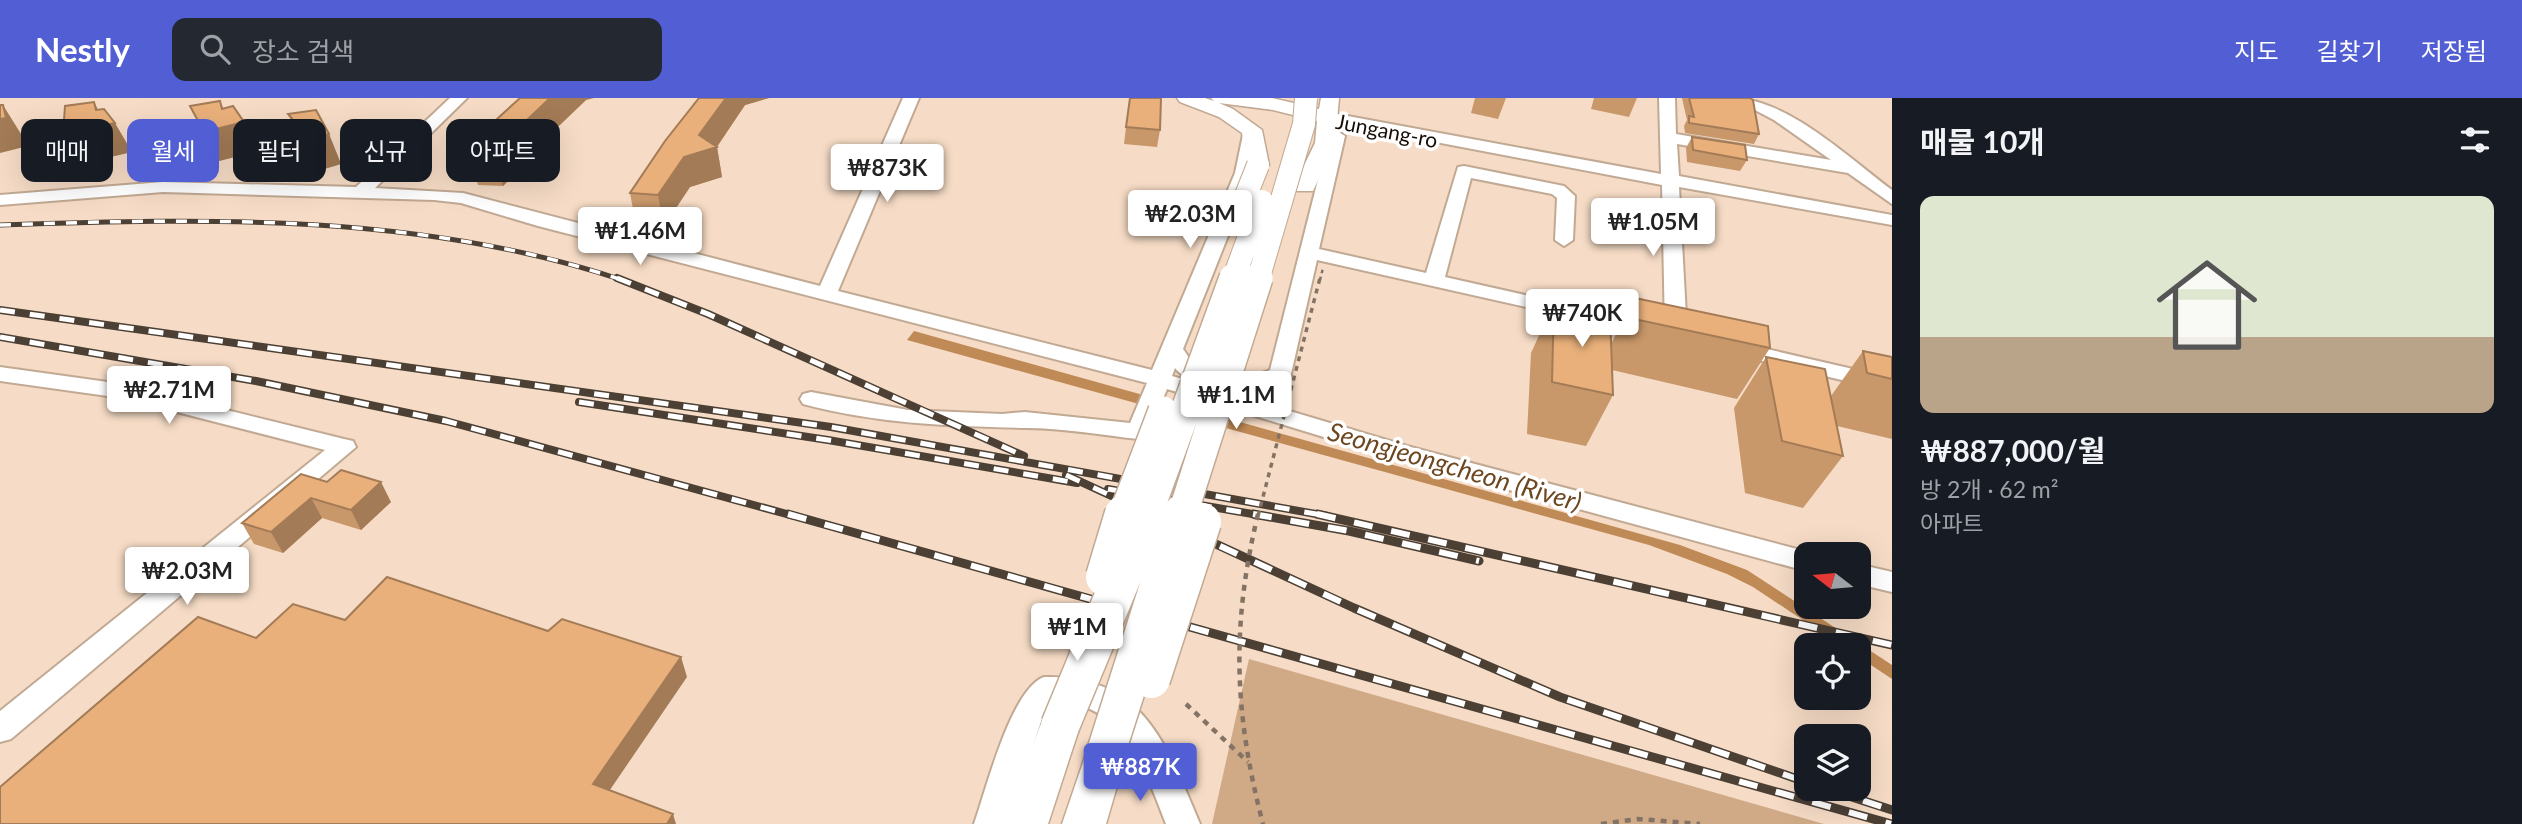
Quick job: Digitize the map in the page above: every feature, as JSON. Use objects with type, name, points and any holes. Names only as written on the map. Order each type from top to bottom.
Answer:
[{"type":"main road","points":[[1187,98],[1226,113],[1252,130],[1258,165]]},
{"type":"main road","points":[[1060,726],[1137,544],[1272,173],[1290,112],[1275,100],[1221,98]]},
{"type":"main road","points":[[1243,98],[1323,103]]},
{"type":"main road","points":[[1026,824],[1060,726],[1124,513],[1258,165],[1269,134],[1275,100]]},
{"type":"main road","points":[[1099,824],[1172,619],[1305,186],[1331,139],[1323,103]]},
{"type":"main road","points":[[1084,824],[1280,211],[1304,124],[1323,103]]},
{"type":"street","points":[[358,195],[459,98]]},
{"type":"street","points":[[827,294],[911,98]]},
{"type":"street","points":[[1667,98],[1676,334]]},
{"type":"street","points":[[1740,98],[1762,104],[1892,199]]},
{"type":"street","name":"Jungang-ro","points":[[1323,103],[1375,122],[1647,171],[1671,180]]},
{"type":"street","name":"Jungang-ro","points":[[1323,103],[1401,133],[1642,178],[1671,180],[1892,220]]},
{"type":"street","points":[[1762,104],[1768,155]]},
{"type":"street","points":[[1331,139],[1366,129],[1401,133]]},
{"type":"street","points":[[811,399],[908,417],[1025,421],[1138,430],[1244,173],[1252,130]]},
{"type":"street","points":[[1667,137],[1854,169]]},
{"type":"street","name":"Jungang-ro","points":[[1271,411],[1317,260],[1331,139]]},
{"type":"street","name":"Jungang-ro","points":[[1434,280],[1464,171],[1558,190],[1566,196],[1564,240]]},
{"type":"street","points":[[0,200],[163,187],[463,198],[544,222],[827,294],[1153,394],[1271,411],[1401,452],[1794,558]]},
{"type":"street","points":[[1317,260],[1434,280],[1892,385]]},
{"type":"street","points":[[1171,348],[1188,371],[1212,380],[1256,385],[1281,373]]},
{"type":"street","points":[[0,374],[122,391],[344,447],[0,729]]},
{"type":"street","points":[[1153,394],[1212,380]]},
{"type":"street","points":[[1871,577],[1892,582]]},
{"type":"street","points":[[991,824],[1031,706],[1044,690],[1064,687],[1098,696],[1131,717],[1160,767],[1183,824]]},
{"type":"path","points":[[1263,824],[1241,722],[1238,635],[1246,565],[1317,260]]},
{"type":"path","points":[[1186,704],[1248,762]]},
{"type":"path","points":[[1601,824],[1617,819],[1668,819],[1700,824]]},
{"type":"shaded area","points":[[914,331],[1680,545],[1747,570],[1794,601],[1794,614],[1753,587],[1727,574],[1649,545],[907,340]]},
{"type":"shaded area","points":[[1803,620],[1823,620],[1843,633],[1822,633]]},
{"type":"shaded area","points":[[1871,651],[1892,665],[1892,679],[1871,665]]},
{"type":"shaded area","points":[[1249,659],[1824,824],[1212,824]]},
{"type":"building","points":[[520,98],[550,98],[528,119],[497,119]]},
{"type":"building","points":[[699,98],[726,98],[699,135],[717,147],[684,157],[658,195],[630,193],[665,141]]},
{"type":"building","points":[[1130,98],[1161,98],[1160,130],[1126,127]]},
{"type":"building","points":[[1689,98],[1750,98],[1753,100],[1759,134],[1689,123],[1689,116],[1694,117]]},
{"type":"building","points":[[220,101],[222,109],[233,106],[242,119],[233,119],[233,125],[219,128],[219,119],[197,119],[190,106]]},
{"type":"building","points":[[94,102],[96,110],[104,109],[112,119],[64,119],[65,106]]},
{"type":"building","points":[[0,105],[3,105],[6,118],[0,119]]},
{"type":"building","points":[[316,110],[321,119],[292,119],[288,114]]},
{"type":"building","points":[[1692,137],[1745,145],[1747,160],[1693,150]]},
{"type":"building","points":[[1635,298],[1768,326],[1770,348],[1634,319]]},
{"type":"building","points":[[1554,303],[1610,315],[1613,395],[1552,382]]},
{"type":"building","points":[[1863,351],[1892,357],[1892,379],[1867,373]]},
{"type":"building","points":[[1766,357],[1825,369],[1843,456],[1782,441]]},
{"type":"building","points":[[341,470],[381,482],[351,510],[311,498],[271,532],[242,523],[301,474],[327,482]]},
{"type":"building","points":[[387,577],[548,631],[562,619],[681,657],[593,784],[673,814],[667,824],[0,824],[0,787],[198,617],[256,638],[293,604],[345,620]]},
{"type":"railway","points":[[0,225],[235,222],[392,231],[470,242],[546,258],[622,280]]},
{"type":"railway","points":[[617,278],[708,314],[1024,456]]},
{"type":"railway","points":[[0,310],[831,427],[1321,515]]},
{"type":"railway","points":[[0,337],[256,381],[446,421],[794,516]]},
{"type":"railway","points":[[579,402],[828,440],[1077,483]]},
{"type":"railway","points":[[1066,475],[1155,516]]},
{"type":"railway","points":[[1108,489],[1264,516]]},
{"type":"railway","points":[[788,514],[1891,824]]},
{"type":"railway","points":[[1151,514],[1354,608],[1560,697],[1794,778]]},
{"type":"railway","points":[[1253,514],[1349,531],[1479,561]]},
{"type":"railway","points":[[1317,514],[1321,515]]},
{"type":"railway","points":[[1321,515],[1327,516]]},
{"type":"railway","points":[[1321,515],[1892,645]]},
{"type":"railway","points":[[1864,801],[1892,810]]},
{"type":"water label","name":"Seongjeongcheon (River)","points":[[1455,466]]}]
